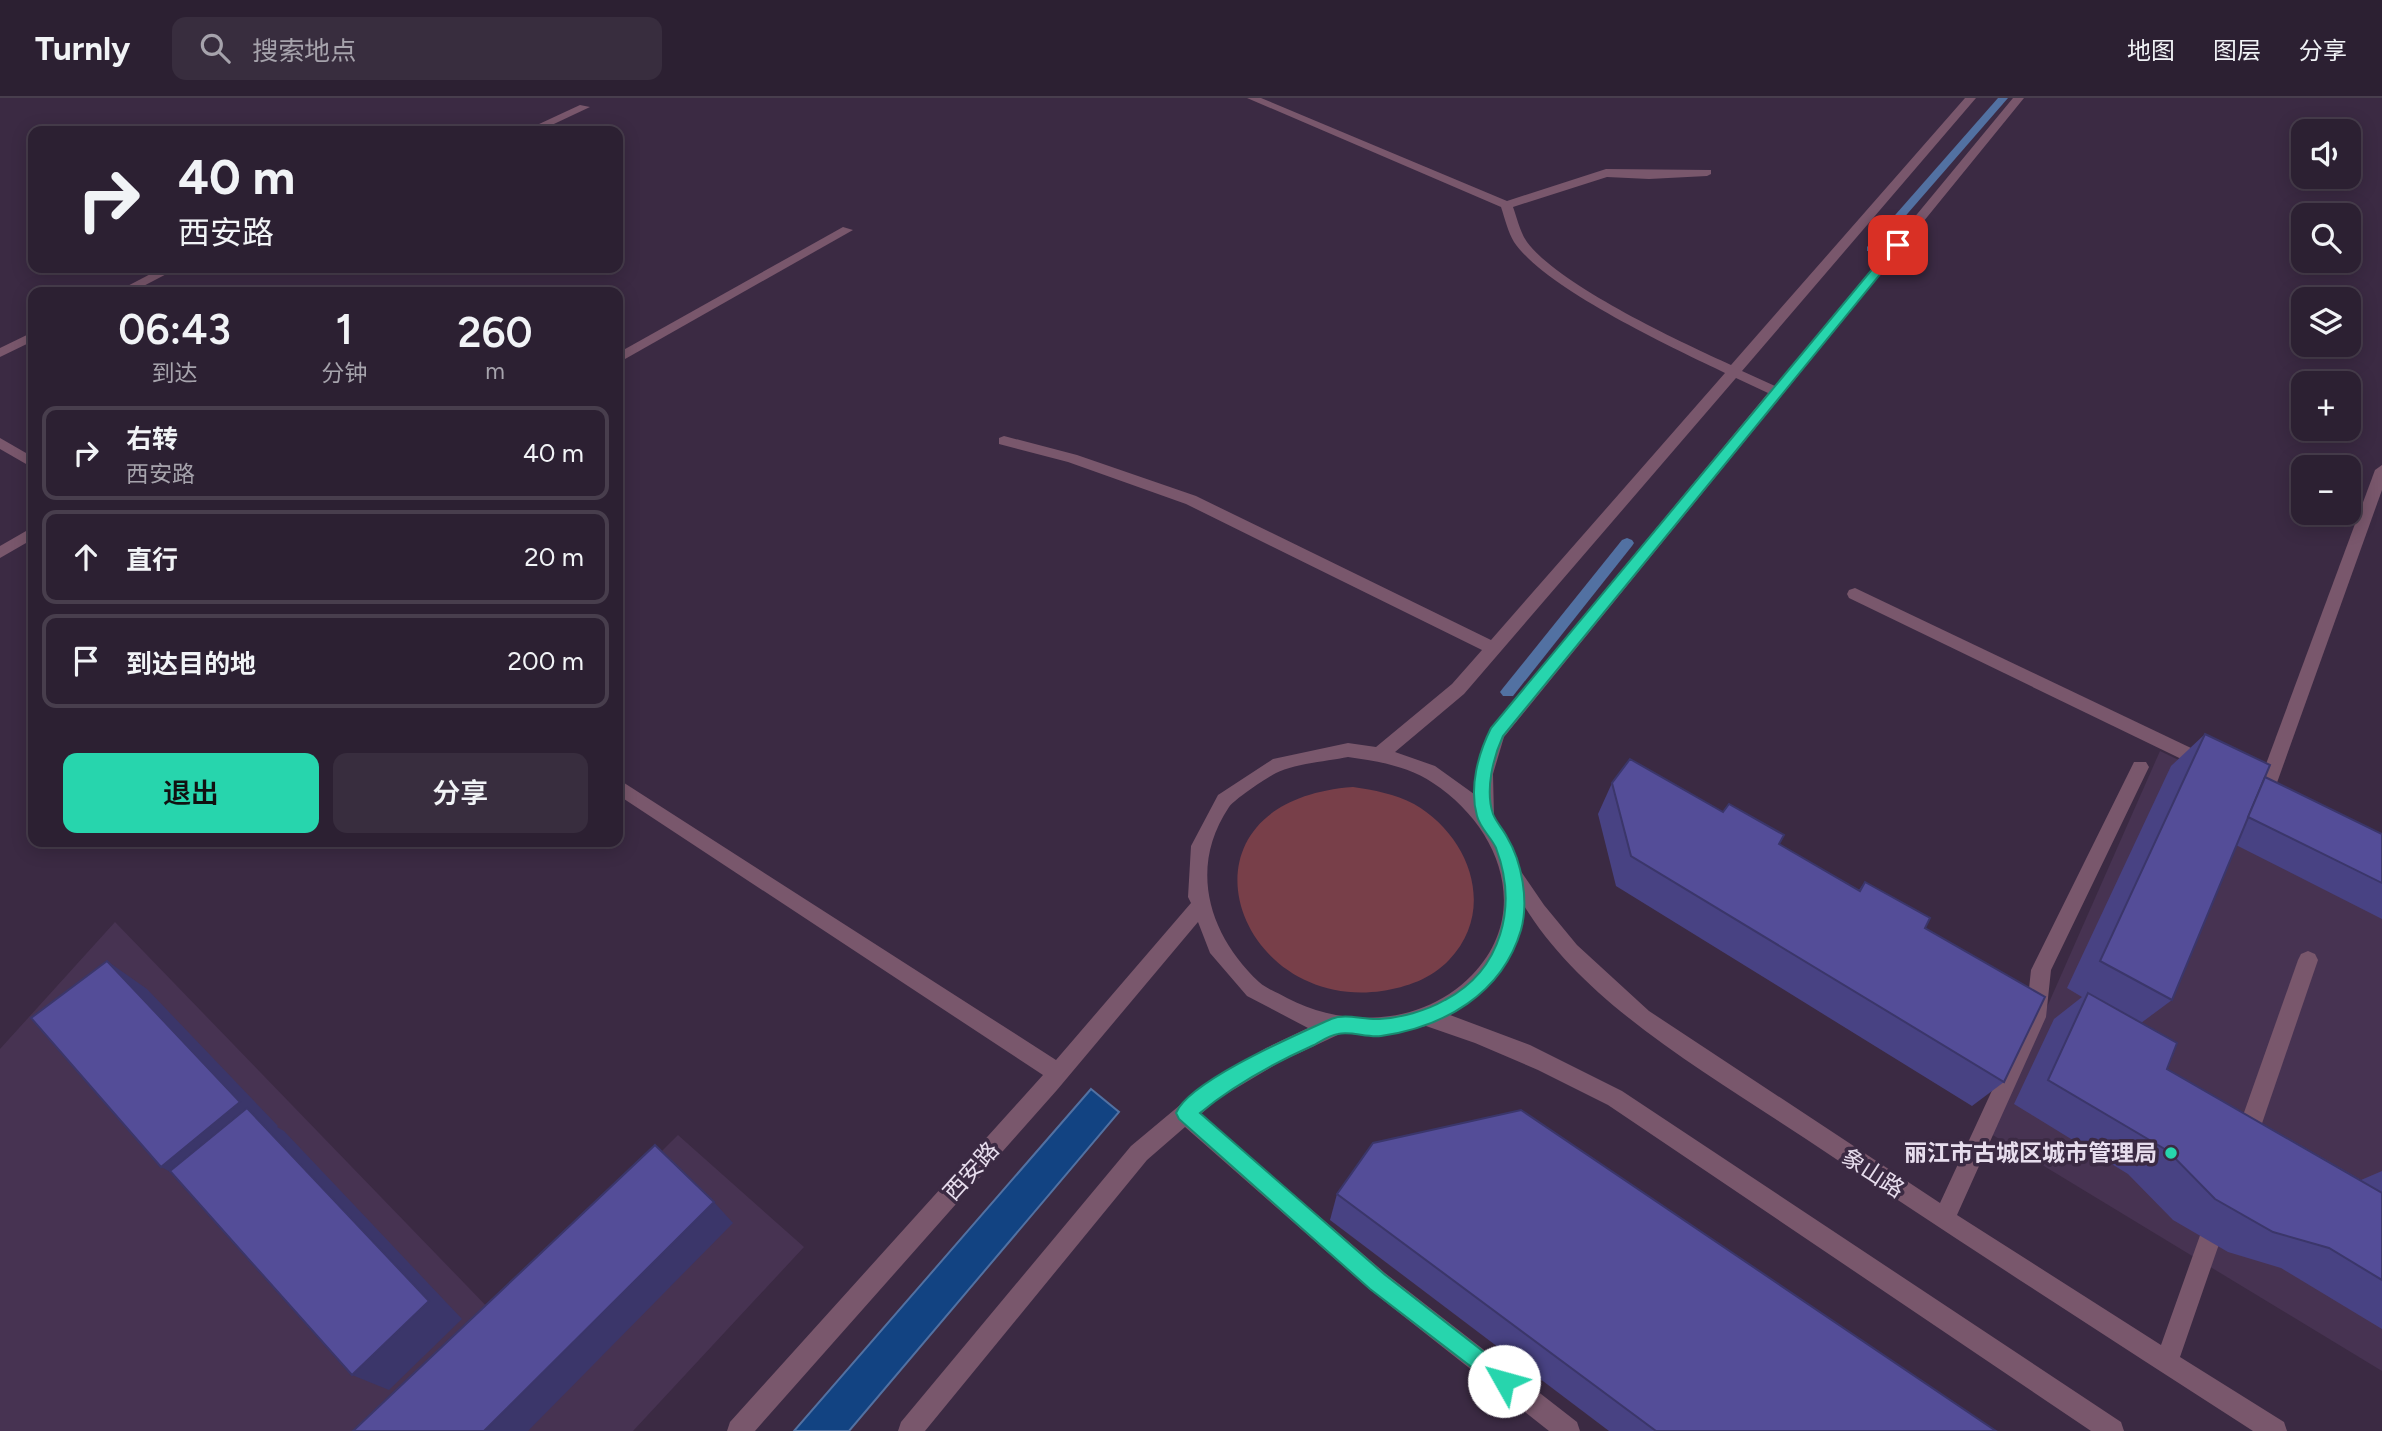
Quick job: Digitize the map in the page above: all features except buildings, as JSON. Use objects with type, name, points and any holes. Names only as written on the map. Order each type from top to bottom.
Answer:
[{"type":"street","points":[[1252,98],[1506,205],[1606,173],[1649,175],[1707,172]]},
{"type":"street","points":[[1380,754],[1458,689],[1970,98]]},
{"type":"street","points":[[1485,817],[1482,796],[1487,755],[1497,733],[2019,98]]},
{"type":"street","points":[[541,126],[584,107]]},
{"type":"street","points":[[1506,205],[1519,241],[1565,281],[1731,373],[1777,392]]},
{"type":"street","points":[[623,356],[847,230]]},
{"type":"street","points":[[132,287],[162,273]]},
{"type":"street","points":[[0,353],[28,339]]},
{"type":"street","points":[[1004,441],[1072,458],[1192,500],[1493,648]]},
{"type":"street","points":[[0,443],[28,460]]},
{"type":"street","points":[[2265,791],[2382,470]]},
{"type":"street","points":[[0,553],[28,535]]},
{"type":"street","points":[[1856,594],[2228,773]]},
{"type":"street","points":[[1348,750],[1380,754],[1439,777],[1464,795],[1485,817],[1502,842],[1512,870],[1515,909],[1513,928],[1502,955],[1481,983],[1453,1006],[1426,1017],[1378,1028],[1337,1025],[1298,1014],[1262,995],[1232,970],[1211,940],[1198,908],[1194,875],[1199,843],[1213,814],[1234,790],[1259,771],[1287,758],[1316,752],[1348,750]]},
{"type":"street","points":[[1944,1219],[2036,1017],[2041,970],[2140,767]]},
{"type":"street","points":[[623,789],[1058,1073]]},
{"type":"street","name":"象山路","points":[[1512,870],[1537,911],[1570,951],[1642,1018],[1944,1219],[2275,1431]]},
{"type":"street","name":"西安路","points":[[739,1431],[1058,1073],[1198,908]]},
{"type":"street","points":[[2240,1154],[2308,960]]},
{"type":"street","points":[[1426,1017],[1489,1036],[1552,1064],[1615,1098],[2112,1431]]},
{"type":"street","points":[[910,1431],[1139,1153],[1211,1092],[1273,1055],[1337,1025]]},
{"type":"street","points":[[1185,1113],[1377,1281],[1568,1431]]},
{"type":"street","points":[[2167,1362],[2222,1206]]},
{"type":"shaded area","points":[[2160,751],[2382,858],[2382,1371],[1991,1134]]},
{"type":"shaded area","points":[[1353,787],[1399,798],[1414,804],[1434,818],[1450,835],[1462,854],[1474,897],[1472,919],[1464,940],[1449,960],[1418,981],[1382,991],[1330,989],[1287,970],[1257,939],[1240,902],[1239,863],[1256,828],[1294,801]]},
{"type":"shaded area","points":[[115,922],[496,1316],[678,1135],[804,1247],[633,1431],[0,1431],[0,1049]]},
{"type":"water","points":[[1091,1089],[1119,1112],[849,1431],[794,1431]]},
{"type":"waterway","points":[[1871,249],[2003,98]]},
{"type":"waterway","points":[[1508,692],[1627,543]]},
{"type":"place","name":"丽江市古城区城市管理局","points":[[2171,1153]]},
{"type":"route","points":[[1504,1381],[1377,1281],[1185,1113],[1211,1092],[1273,1055],[1337,1025],[1378,1028],[1418,1020],[1453,1006],[1481,983],[1502,955],[1513,928],[1516,899],[1512,870],[1502,842],[1485,817],[1482,796],[1487,755],[1497,733],[1898,245]]}]
